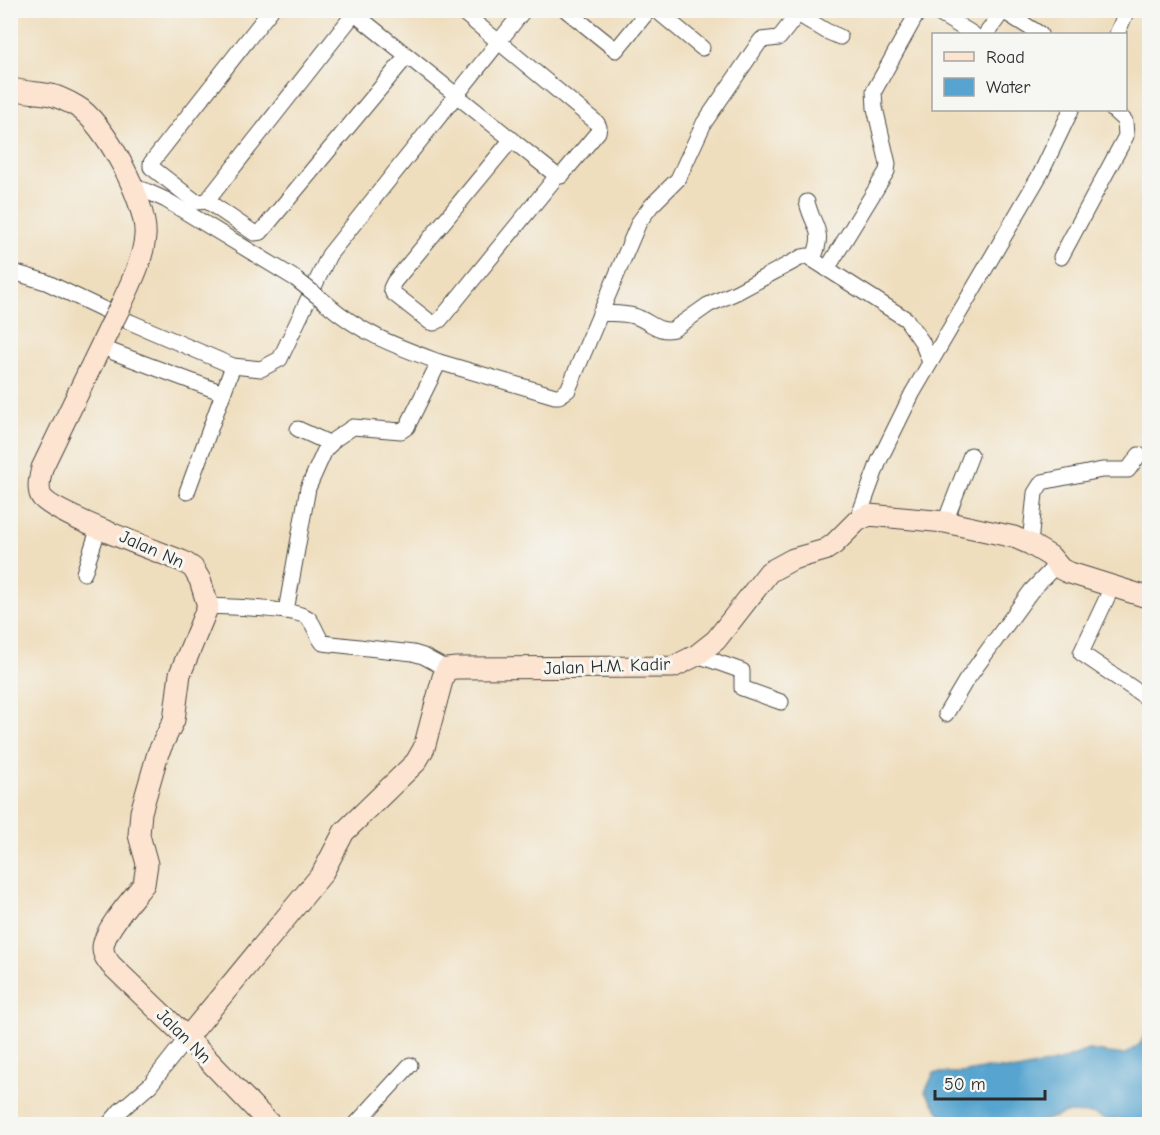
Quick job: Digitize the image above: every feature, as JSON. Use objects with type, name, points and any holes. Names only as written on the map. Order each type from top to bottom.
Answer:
[{"type":"street","points":[[272,10],[151,163],[151,166],[196,202],[207,201],[254,233],[261,232],[407,56]]},
{"type":"street","points":[[460,10],[599,127],[598,132],[561,176],[557,176],[440,320],[430,322],[393,293],[391,288],[512,139]]},
{"type":"street","points":[[10,271],[46,282],[130,322],[233,366],[261,369],[280,359],[329,255],[524,10]]},
{"type":"street","points":[[566,10],[616,50],[650,10]]},
{"type":"street","points":[[656,10],[702,48]]},
{"type":"street","points":[[827,269],[887,171],[888,164],[875,108],[874,91],[919,10]]},
{"type":"street","points":[[933,10],[971,33]]},
{"type":"street","points":[[1117,33],[1127,10]]},
{"type":"street","points":[[987,33],[1003,11],[1038,33]]},
{"type":"street","points":[[207,201],[354,12],[557,176]]},
{"type":"street","points":[[133,188],[144,190],[166,200],[296,279],[337,313],[381,340],[439,362],[559,396],[568,390],[639,222],[651,206],[678,179],[704,123],[761,40],[779,38],[799,12],[826,31],[840,37]]},
{"type":"street","name":"Jalan Nn","points":[[10,88],[33,94],[51,95],[87,113],[109,144],[133,188],[144,215],[145,239],[136,273],[42,468],[39,481],[40,494],[46,502],[184,562],[193,568],[200,580],[208,606],[180,674],[174,720],[158,753],[141,812],[140,836],[147,864],[144,884],[108,934],[103,948],[105,957],[270,1125]]},
{"type":"street","points":[[856,521],[879,461],[912,393],[1041,172],[1071,111]]},
{"type":"street","points":[[1061,257],[1126,136],[1125,121],[1114,111]]},
{"type":"street","points":[[807,202],[817,226],[819,238],[813,259]]},
{"type":"street","points":[[600,313],[637,317],[663,331],[668,331],[708,305],[802,257],[813,259],[906,319],[922,342],[930,362]]},
{"type":"street","points":[[112,352],[223,393]]},
{"type":"street","points":[[286,611],[308,488],[325,450],[353,427],[401,431],[407,427],[439,362]]},
{"type":"street","points":[[187,492],[233,366]]},
{"type":"street","points":[[298,429],[331,444]]},
{"type":"street","points":[[945,522],[971,455]]},
{"type":"street","points":[[1030,544],[1035,493],[1042,482],[1102,470],[1128,470],[1139,455]]},
{"type":"street","points":[[856,521],[869,515],[945,522],[1014,537],[1050,556],[1066,572],[1149,598]]},
{"type":"street","name":"Jalan H.M. Kadir","points":[[447,669],[673,667],[696,655],[716,640],[769,572],[793,559],[825,550],[856,521]]},
{"type":"street","points":[[84,573],[99,527]]},
{"type":"street","points":[[946,714],[965,682],[1031,591],[1057,564]]},
{"type":"street","points":[[1112,586],[1081,653],[1149,700]]},
{"type":"street","points":[[109,1125],[150,1085],[322,874],[344,832],[416,762],[424,748],[447,669],[423,656],[414,654],[323,643],[310,619],[304,615],[286,611],[208,606]]},
{"type":"street","points":[[696,655],[742,671],[742,688],[781,702]]},
{"type":"street","points":[[356,1125],[410,1065]]},
{"type":"water","points":[[1149,1027],[1149,1124],[1118,1118],[1108,1120],[1094,1114],[1066,1113],[1035,1124],[987,1124],[984,1119],[948,1124],[925,1092],[934,1073],[962,1073],[987,1068],[1017,1070],[1060,1061],[1088,1050],[1124,1055],[1140,1044]]}]
